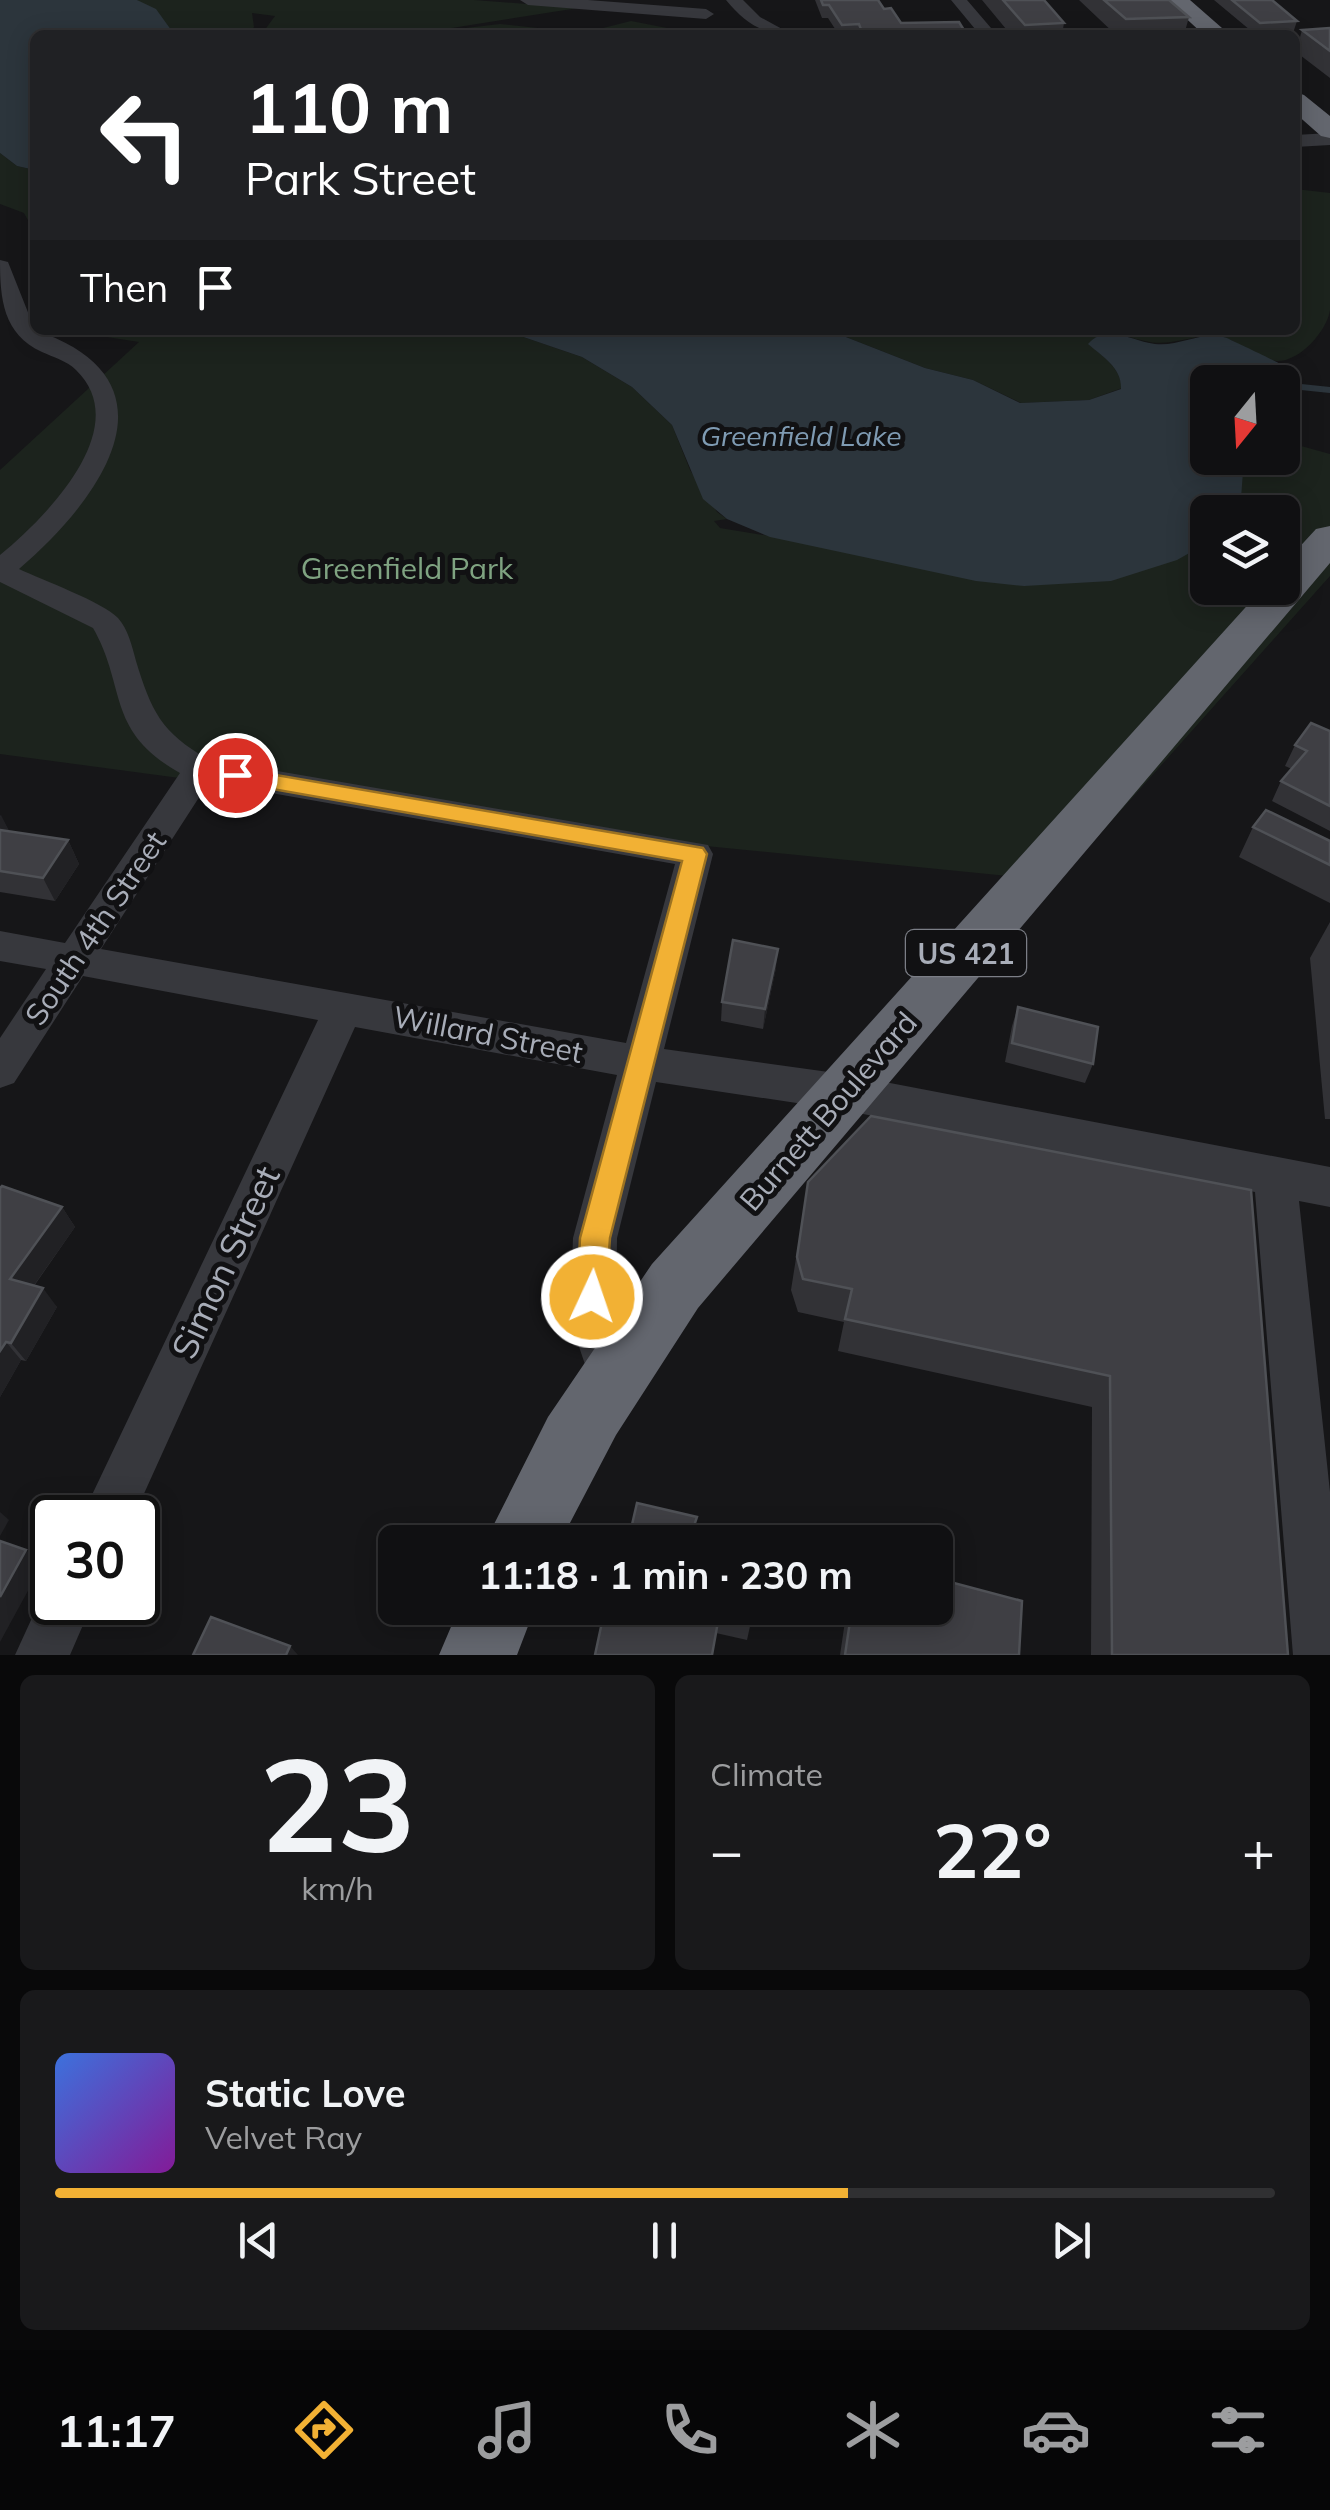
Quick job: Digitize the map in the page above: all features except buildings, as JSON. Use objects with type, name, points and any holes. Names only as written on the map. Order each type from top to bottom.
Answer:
[{"type":"highway","points":[[1177,0],[1212,30]]},
{"type":"highway","points":[[1300,104],[1330,130]]},
{"type":"highway","name":"Burnett Boulevard","points":[[610,1374],[674,1286],[1330,538]]},
{"type":"highway","name":"US 421","points":[[530,1525],[564,1453],[610,1374]]},
{"type":"highway","name":"US 421","points":[[556,1525],[610,1374]]},
{"type":"highway","points":[[478,1655],[490,1625]]},
{"type":"highway","points":[[514,1655],[522,1625]]},
{"type":"street","points":[[528,0],[706,14]]},
{"type":"street","points":[[734,0],[754,20],[775,30]]},
{"type":"street","points":[[959,0],[985,30]]},
{"type":"street","points":[[1300,43],[1330,42]]},
{"type":"street","points":[[1300,141],[1330,139]]},
{"type":"street","points":[[0,268],[22,326],[30,333]]},
{"type":"street","points":[[33,335],[50,349],[85,364],[103,396],[106,414],[93,468],[80,491],[29,547],[0,571],[97,616],[111,630],[133,703],[161,748],[200,769],[695,854],[595,1238],[593,1320],[610,1374]]},
{"type":"street","name":"South 4th Street","points":[[0,1070],[200,769]]},
{"type":"street","name":"Willard Street","points":[[0,946],[638,1062],[843,1092],[1330,1187]]},
{"type":"street","name":"Simon Street","points":[[117,1495],[344,1007]]},
{"type":"street","points":[[1274,1176],[1320,1655]]},
{"type":"street","points":[[42,1655],[56,1625]]},
{"type":"green space","points":[[137,0],[474,0],[578,8],[439,30],[265,30],[275,16],[252,13],[251,30],[168,30]]},
{"type":"green space","points":[[631,21],[677,30],[595,30]]},
{"type":"green space","points":[[500,24],[555,30],[448,30]]},
{"type":"green space","points":[[0,153],[17,166],[30,169],[30,224],[24,213],[0,204]]},
{"type":"green space","points":[[1300,190],[1330,193],[1330,310],[1324,327],[1311,343],[1295,356],[1278,361],[1263,358],[1222,337],[1155,343],[1122,335],[1300,335]]},
{"type":"green space","name":"Greenfield Park","points":[[103,335],[518,335],[582,357],[632,387],[672,425],[690,470],[717,512],[727,519],[714,521],[720,528],[917,560],[1190,464],[1190,475],[1300,475],[1300,446],[1330,454],[1330,576],[1058,881],[645,840],[0,754],[0,470],[139,342]]},
{"type":"green space","points":[[841,335],[1101,335],[1089,344],[1115,369],[1122,388],[1089,400],[1021,403],[973,380],[925,368]]},
{"type":"water","points":[[0,0],[137,0],[156,9],[171,30],[30,30],[30,169],[17,166],[0,153]]},
{"type":"water","name":"Greenfield Lake","points":[[518,335],[841,335],[925,368],[973,380],[1020,403],[1089,400],[1121,389],[1115,369],[1088,344],[1103,335],[1164,344],[1218,336],[1282,365],[1190,365],[1190,475],[1243,475],[1241,495],[1190,495],[1190,553],[1111,581],[1024,586],[976,581],[770,537],[727,519],[703,499],[672,425],[632,387],[582,357]]},
{"type":"waterway","points":[[1300,387],[1330,390]]},
{"type":"route","points":[[235,775],[695,854],[595,1238],[592,1297]]}]
